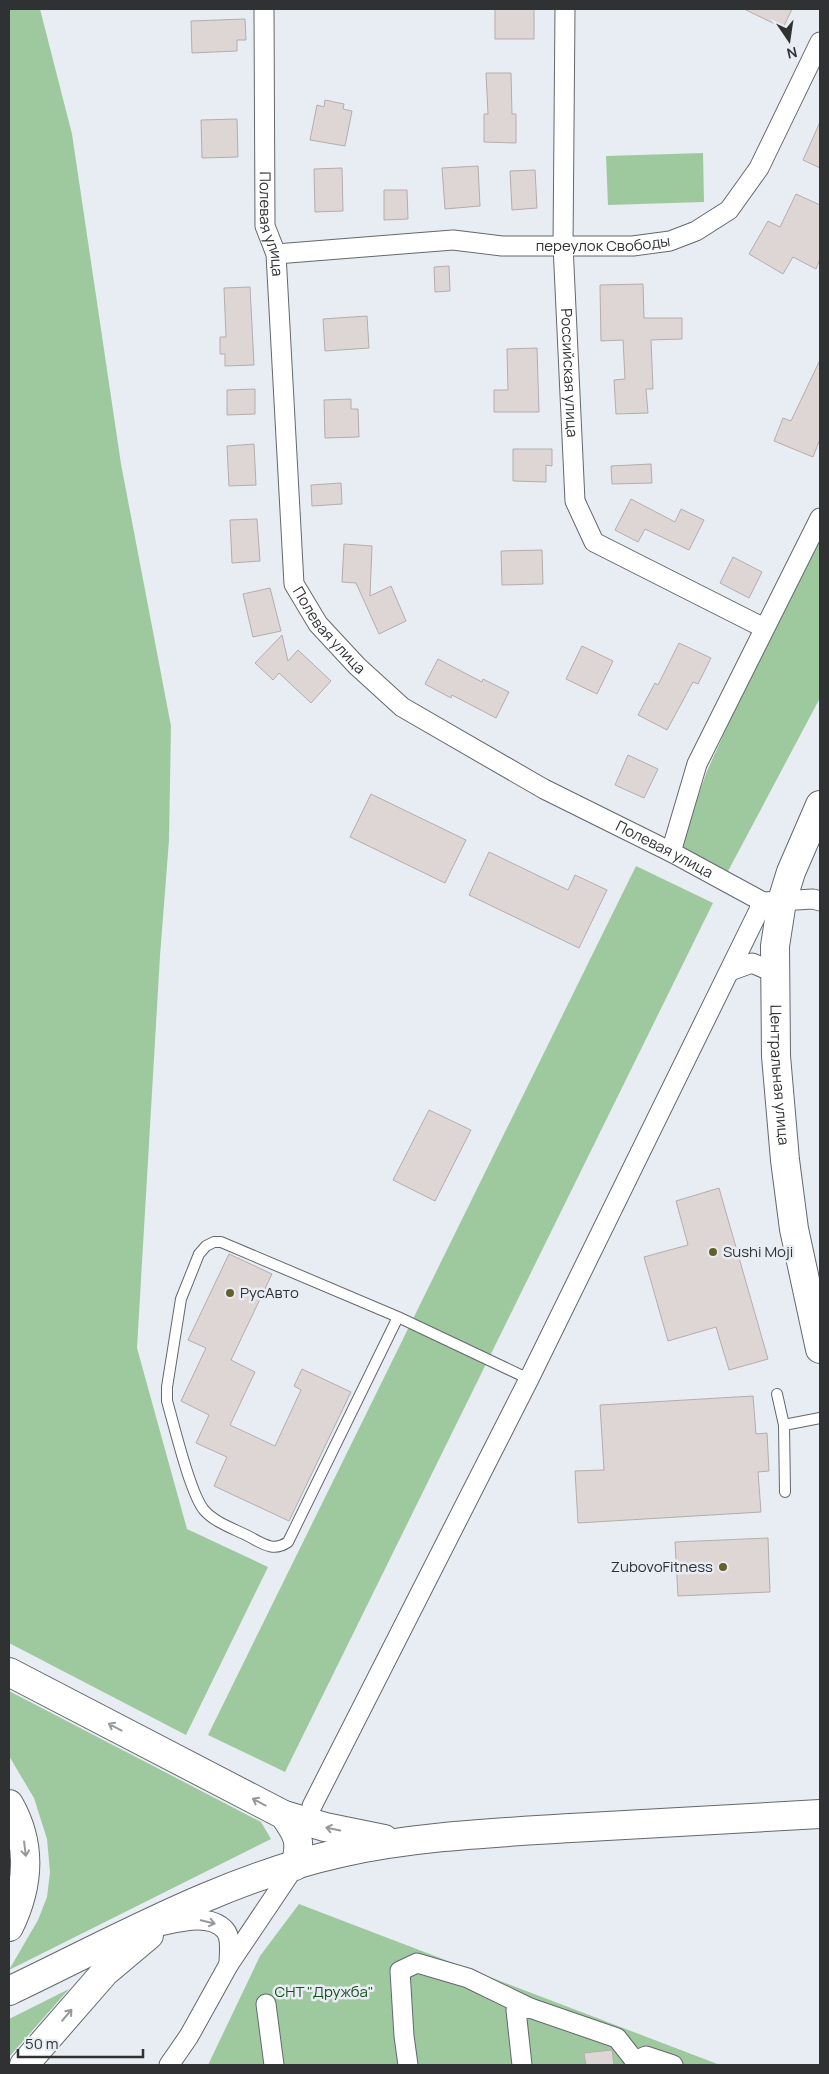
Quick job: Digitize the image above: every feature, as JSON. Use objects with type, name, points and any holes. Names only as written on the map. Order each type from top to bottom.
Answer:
[{"type":"main road","name":"Центральная улица","points":[[820,805],[791,872],[773,901],[776,1056],[785,1160],[794,1229],[816,1302],[820,1349]]},
{"type":"main road","points":[[9,1672],[284,1815],[325,1827],[398,1842]]},
{"type":"main road","points":[[9,1804],[21,1829],[26,1859],[24,1886],[9,1927]]},
{"type":"main road","points":[[9,1991],[192,1903],[295,1866],[339,1854],[398,1842],[524,1831],[820,1814]]},
{"type":"main road","points":[[284,1815],[298,1834],[299,1851],[295,1866]]},
{"type":"main road","points":[[24,2065],[105,1972],[160,1926],[192,1903]]},
{"type":"street","name":"Полевая улица","points":[[264,9],[264,226],[276,254],[294,584],[318,624],[357,666],[402,707],[544,789],[773,901]]},
{"type":"street","name":"Российская улица","points":[[566,9],[563,245],[575,501],[594,542],[764,628]]},
{"type":"street","name":"переулок Свободы","points":[[276,254],[453,240],[502,246],[633,246],[670,241],[696,231],[729,210],[759,168],[820,42]]},
{"type":"street","points":[[671,852],[697,764],[820,518]]},
{"type":"street","points":[[312,1806],[528,1379],[730,971],[773,901],[813,899],[820,901]]},
{"type":"street","points":[[730,971],[752,963],[775,974]]},
{"type":"street","points":[[169,2065],[189,2036],[229,1964],[295,1866]]},
{"type":"street","points":[[160,1926],[196,1920],[215,1923],[226,1930],[230,1942],[229,1964]]},
{"type":"street","points":[[408,2065],[404,2036],[400,1971],[418,1963],[468,1978],[530,2008],[617,2038],[636,2063],[646,2056],[672,2065]]},
{"type":"street","points":[[266,2004],[274,2065]]},
{"type":"street","points":[[522,2065],[516,2010],[530,2008]]},
{"type":"lane","points":[[398,1317],[288,1542],[282,1546],[267,1546],[213,1518],[203,1509],[192,1484],[167,1401],[167,1387],[181,1299],[199,1254],[206,1246],[214,1242],[222,1242],[398,1317],[528,1379]]},
{"type":"lane","points":[[777,1394],[784,1425],[786,1492]]},
{"type":"lane","points":[[784,1425],[820,1418]]},
{"type":"green space","points":[[9,9],[40,9],[72,134],[121,464],[171,726],[169,840],[160,956],[137,1348],[187,1529],[268,1567],[186,1735],[9,1643]]},
{"type":"green space","points":[[703,153],[704,202],[608,205],[606,156]]},
{"type":"green space","points":[[820,535],[820,698],[727,873],[680,847],[707,771],[775,621]]},
{"type":"green space","points":[[636,866],[713,903],[285,1772],[208,1735]]},
{"type":"green space","points":[[9,1691],[261,1822],[271,1839],[9,1970],[38,1920],[47,1897],[50,1872],[47,1839],[34,1798],[9,1756]]},
{"type":"green space","name":"СНТ \"Дружба\"","points":[[299,1904],[720,2065],[208,2065],[260,1956]]},
{"type":"green space","points":[[69,1989],[9,2057],[9,2019]]},
{"type":"building","points":[[495,9],[534,9],[534,39],[495,39]]},
{"type":"building","points":[[744,9],[792,9],[783,28]]},
{"type":"building","points":[[245,19],[246,40],[237,40],[237,51],[192,53],[191,21]]},
{"type":"building","points":[[486,73],[511,73],[512,114],[516,114],[516,143],[484,142],[484,114],[488,114]]},
{"type":"building","points":[[325,100],[344,104],[343,109],[352,111],[345,146],[310,140],[317,105],[324,107]]},
{"type":"building","points":[[237,119],[238,157],[202,158],[201,120]]},
{"type":"building","points":[[820,122],[820,168],[803,160]]},
{"type":"building","points":[[478,166],[480,206],[445,209],[442,168]]},
{"type":"building","points":[[342,168],[343,211],[315,212],[314,169]]},
{"type":"building","points":[[535,170],[537,208],[512,210],[510,171]]},
{"type":"building","points":[[384,190],[407,190],[408,219],[384,220]]},
{"type":"building","points":[[796,194],[820,205],[820,259],[816,269],[793,257],[783,274],[749,254],[768,221],[780,227]]},
{"type":"building","points":[[449,266],[450,291],[435,292],[434,267]]},
{"type":"building","points":[[643,284],[644,318],[682,318],[682,339],[651,340],[653,389],[646,389],[648,413],[616,414],[614,380],[625,379],[623,340],[601,341],[600,285]]},
{"type":"building","points":[[250,287],[254,365],[225,366],[225,354],[220,354],[220,337],[226,337],[224,288]]},
{"type":"building","points":[[367,316],[369,348],[325,351],[323,319]]},
{"type":"building","points":[[537,348],[539,412],[494,412],[494,390],[508,390],[507,349]]},
{"type":"building","points":[[820,360],[820,439],[813,457],[774,441],[783,418],[791,421]]},
{"type":"building","points":[[255,389],[255,414],[227,415],[227,390]]},
{"type":"building","points":[[351,399],[351,409],[358,409],[359,437],[325,438],[324,400]]},
{"type":"building","points":[[254,444],[256,485],[229,486],[227,446]]},
{"type":"building","points":[[513,449],[552,449],[552,466],[546,465],[546,482],[513,481]]},
{"type":"building","points":[[651,464],[652,483],[612,484],[611,466]]},
{"type":"building","points":[[341,483],[342,504],[312,506],[311,485]]},
{"type":"building","points":[[631,499],[675,522],[681,509],[704,520],[689,550],[645,529],[638,542],[615,530]]},
{"type":"building","points":[[257,519],[260,561],[232,563],[230,520]]},
{"type":"building","points":[[344,544],[372,546],[370,596],[391,586],[406,621],[379,634],[356,583],[342,582]]},
{"type":"building","points":[[542,550],[543,584],[502,585],[501,551]]},
{"type":"building","points":[[733,557],[762,572],[749,598],[720,583]]},
{"type":"building","points":[[270,588],[281,631],[253,637],[243,594]]},
{"type":"building","points":[[282,635],[288,661],[298,650],[331,681],[311,703],[279,673],[273,680],[255,663]]},
{"type":"building","points":[[679,643],[711,658],[698,684],[693,682],[667,730],[638,715],[655,683],[658,685]]},
{"type":"building","points":[[582,646],[613,661],[597,694],[566,679]]},
{"type":"building","points":[[438,659],[482,682],[483,679],[509,692],[496,718],[452,695],[451,698],[425,684]]},
{"type":"building","points":[[628,755],[658,769],[644,798],[615,785]]},
{"type":"building","points":[[371,794],[466,840],[445,883],[350,837]]},
{"type":"building","points":[[489,852],[568,890],[575,875],[607,890],[579,948],[469,895]]},
{"type":"building","points":[[429,1110],[471,1130],[435,1201],[393,1180]]},
{"type":"building","points":[[719,1188],[768,1359],[729,1370],[716,1327],[668,1341],[644,1257],[688,1245],[676,1201]]},
{"type":"building","points":[[229,1254],[272,1274],[231,1360],[255,1372],[230,1425],[275,1446],[301,1390],[294,1386],[302,1369],[351,1392],[289,1521],[214,1486],[227,1457],[196,1443],[209,1415],[181,1401],[206,1348],[188,1340]]},
{"type":"building","points":[[753,1396],[756,1434],[767,1433],[769,1471],[758,1472],[761,1512],[578,1523],[575,1471],[604,1470],[600,1405]]},
{"type":"building","name":"ZubovoFitness","points":[[768,1538],[770,1592],[678,1596],[675,1542]]},
{"type":"building","points":[[612,2050],[614,2065],[586,2065],[584,2053]]},
{"type":"place","name":"Sushi Moji","points":[[713,1252]]},
{"type":"place","name":"РусАвто","points":[[230,1293]]},
{"type":"place","name":"ZubovoFitness","points":[[723,1567]]}]
